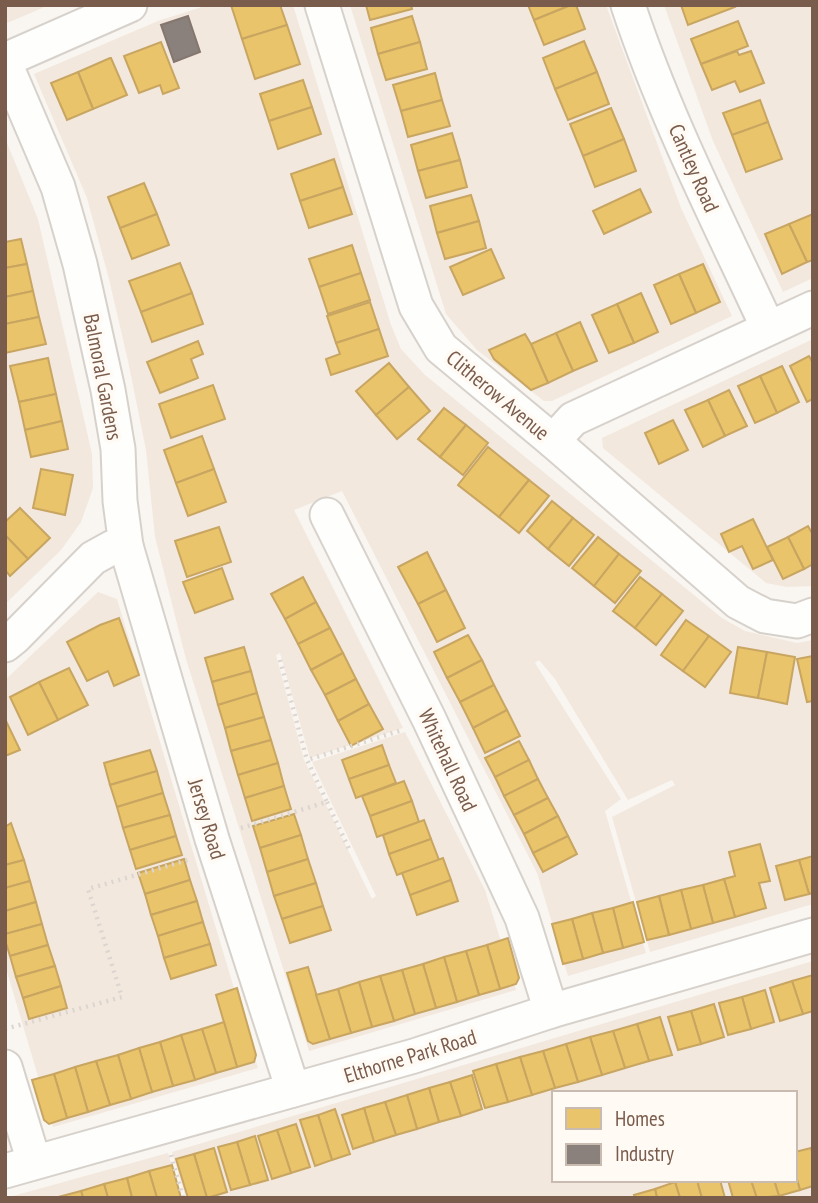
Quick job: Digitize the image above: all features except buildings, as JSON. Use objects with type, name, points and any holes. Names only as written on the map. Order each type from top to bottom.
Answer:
[{"type":"street","points":[[5,61],[130,5]]},
{"type":"street","name":"Clitherow Avenue","points":[[322,5],[416,306],[441,348],[738,601],[765,617],[797,621],[813,615]]},
{"type":"street","name":"Cantley Road","points":[[628,5],[645,56],[702,188],[768,328]]},
{"type":"street","name":"Balmoral Gardens","points":[[5,61],[58,187],[80,264],[118,449],[120,501],[126,546]]},
{"type":"street","points":[[553,441],[573,419],[813,308]]},
{"type":"street","name":"Whitehall Road","points":[[327,515],[429,719],[522,918],[551,1011]]},
{"type":"street","points":[[5,645],[93,558],[113,547],[126,546]]},
{"type":"street","name":"Jersey Road","points":[[126,546],[214,845],[293,1090]]},
{"type":"street","name":"Elthorne Park Road","points":[[20,1167],[414,1056],[551,1011],[813,935]]},
{"type":"street","points":[[5,1067],[20,1167]]},
{"type":"path","points":[[280,660],[307,760],[350,850]]},
{"type":"path","points":[[307,760],[410,728],[429,719]]},
{"type":"path","points":[[5,1029],[122,997],[88,889],[214,845],[234,830],[327,802]]},
{"type":"path","points":[[169,1148],[183,1198]]},
{"type":"shaded area","points":[[5,5],[49,5],[5,24]]},
{"type":"shaded area","points":[[208,5],[293,5],[391,325],[401,349],[425,375],[722,618],[745,631],[797,643],[813,640],[813,904],[650,952],[612,817],[675,785],[672,780],[628,800],[555,679],[539,660],[535,663],[621,799],[605,811],[646,953],[568,976],[537,873],[342,491],[294,510],[403,728],[310,758],[280,653],[276,655],[304,760],[372,899],[376,896],[312,762],[405,732],[485,890],[516,990],[309,1051],[186,659],[155,537],[146,450],[128,361],[87,198],[34,74],[158,21]]},
{"type":"shaded area","points":[[350,5],[606,5],[681,208],[732,316],[552,401],[544,401],[477,350],[446,314]]},
{"type":"shaded area","points":[[664,5],[813,5],[813,278],[783,292],[713,141]]},
{"type":"shaded area","points":[[5,138],[38,219],[92,454],[93,488],[81,522],[61,550],[5,604]]},
{"type":"shaded area","points":[[813,339],[813,586],[787,587],[766,583],[603,448],[602,438]]},
{"type":"shaded area","points":[[98,592],[117,599],[258,1068],[53,1127],[5,965],[5,680]]},
{"type":"shaded area","points":[[813,961],[813,1198],[186,1198],[172,1152]]},
{"type":"shaded area","points":[[168,1153],[181,1198],[6,1198]]}]
